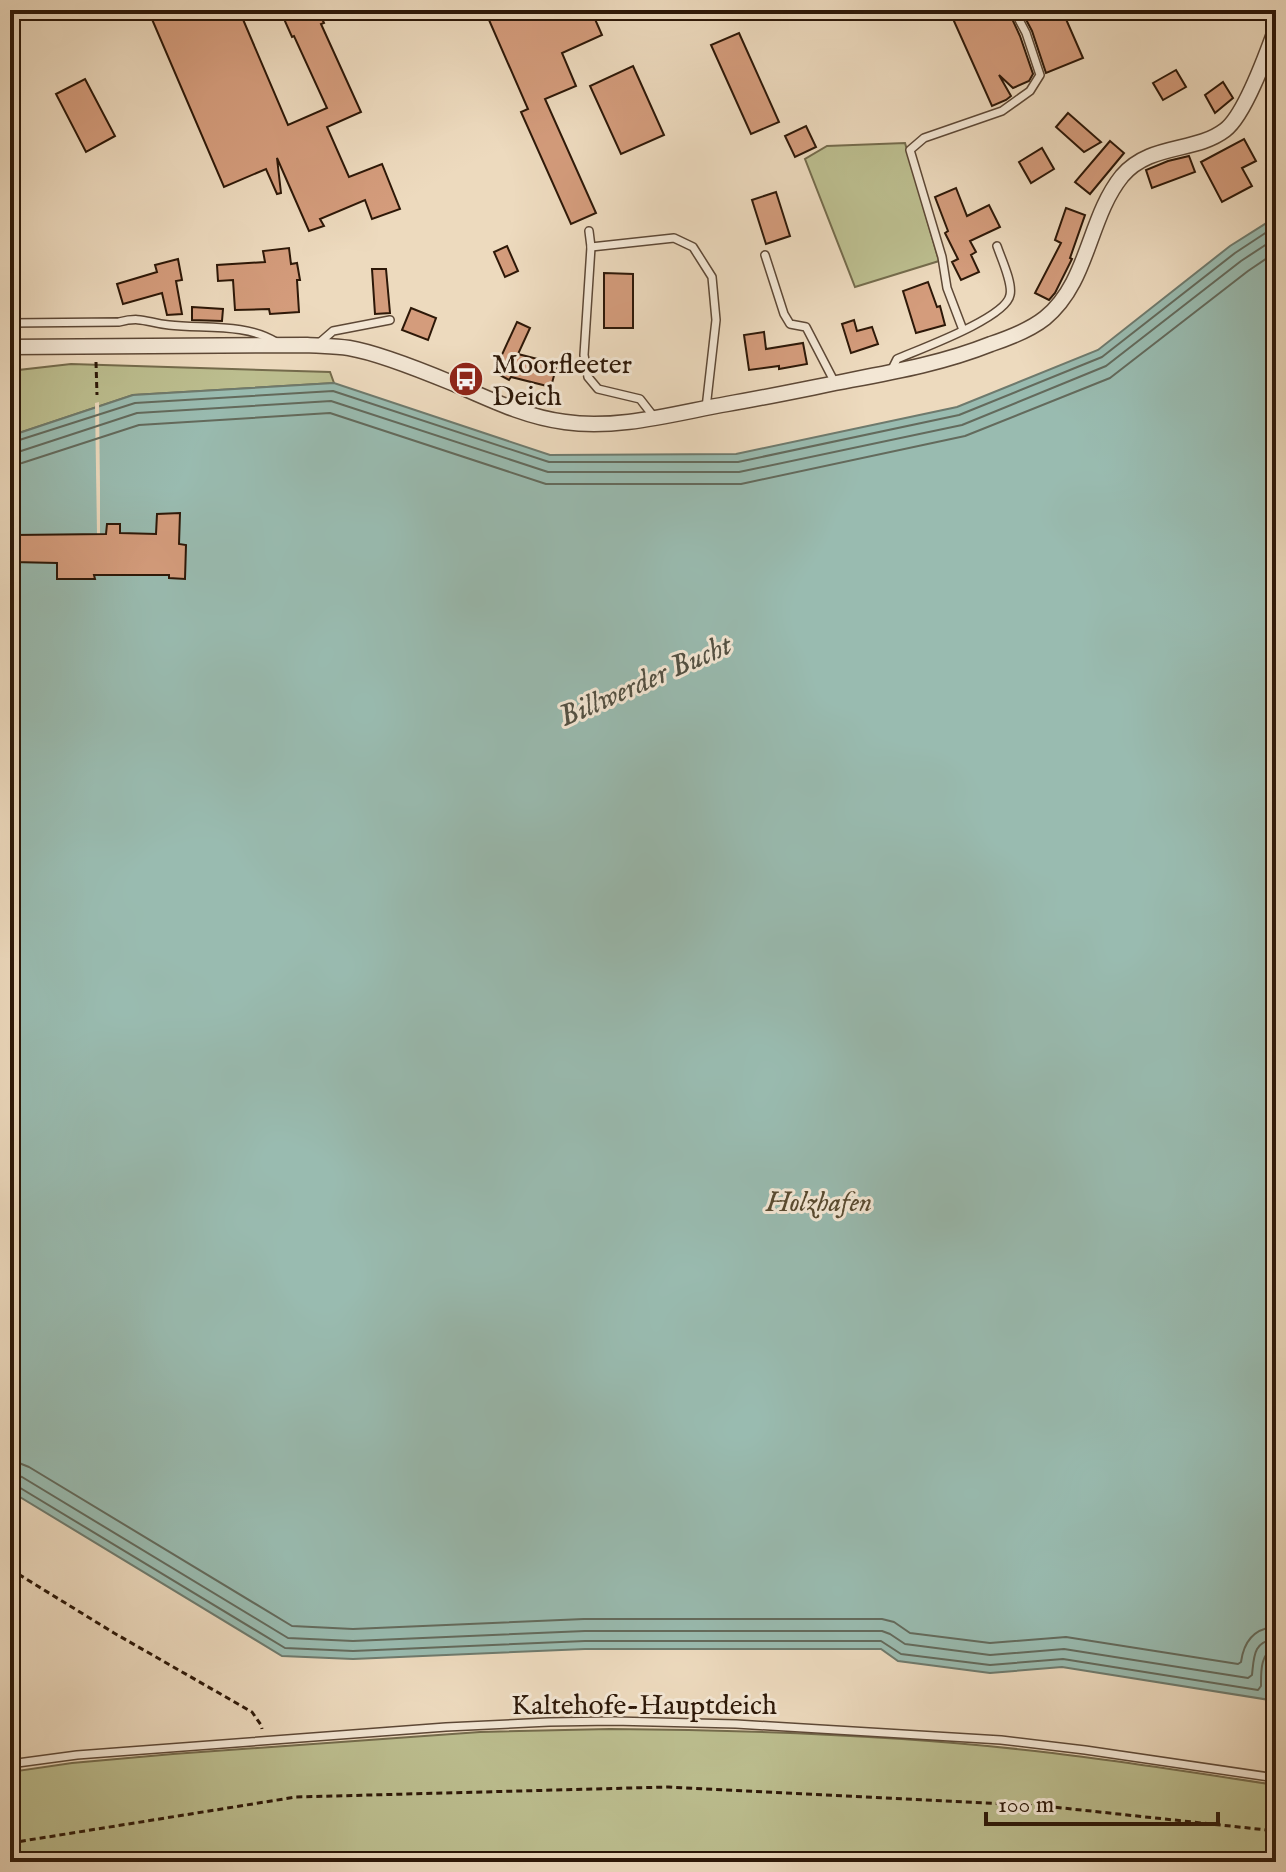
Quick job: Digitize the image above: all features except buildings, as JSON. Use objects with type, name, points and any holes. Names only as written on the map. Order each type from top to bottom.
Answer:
[{"type":"street","points":[[10,347],[316,346],[362,351],[450,382],[512,409],[581,424],[706,408],[945,361],[1027,329],[1044,319],[1072,285],[1109,196],[1123,176],[1134,164],[1150,155],[1212,138],[1227,129],[1248,96],[1276,28]]},
{"type":"lane","points":[[963,330],[947,288],[942,257],[910,150],[924,138],[1002,111],[1030,91],[1040,75],[1026,33],[1014,10]]},
{"type":"lane","points":[[589,231],[591,247],[584,355],[588,377],[598,389],[640,399],[654,417]]},
{"type":"lane","points":[[591,247],[674,238],[693,247],[712,277],[716,320],[706,408]]},
{"type":"lane","points":[[890,373],[897,359],[963,330],[1008,303],[1012,291],[997,246]]},
{"type":"lane","points":[[765,255],[784,314],[790,324],[806,327],[835,383]]},
{"type":"lane","points":[[10,323],[119,322],[135,318],[165,325],[244,331],[269,338],[281,346]]},
{"type":"lane","points":[[316,346],[333,331],[390,320]]},
{"type":"lane","name":"Kaltehofe-Hauptdeich","points":[[10,1764],[77,1755],[549,1722],[736,1724],[1001,1740],[1276,1778]]},
{"type":"path","points":[[95,347],[97,395]]},
{"type":"path","points":[[10,1569],[252,1712],[261,1725],[264,1741]]},
{"type":"path","points":[[10,1843],[296,1797],[668,1787],[1044,1806],[1276,1831]]},
{"type":"green space","points":[[905,143],[939,261],[855,287],[805,159],[827,146]]},
{"type":"green space","points":[[71,364],[330,372],[334,383],[133,395],[10,436],[10,371]]},
{"type":"green space","points":[[610,1729],[770,1732],[929,1741],[1065,1755],[1276,1785],[1276,1862],[10,1862],[10,1772],[173,1754],[480,1732]]},
{"type":"water","name":"Holzhafen","points":[[1276,217],[1276,1626],[1269,1683],[1276,1701],[1062,1667],[990,1673],[898,1661],[881,1649],[585,1649],[353,1659],[282,1656],[10,1491],[10,436],[133,395],[334,383],[550,455],[736,454],[957,407],[1098,350],[1230,246]]},
{"type":"pier","points":[[99,402],[100,534],[97,534],[95,403]]},
{"type":"place","name":"Moorfleeter Deich","points":[[466,379]]},
{"type":"water label","name":"Billwerder Bucht","points":[[645,680]]}]
